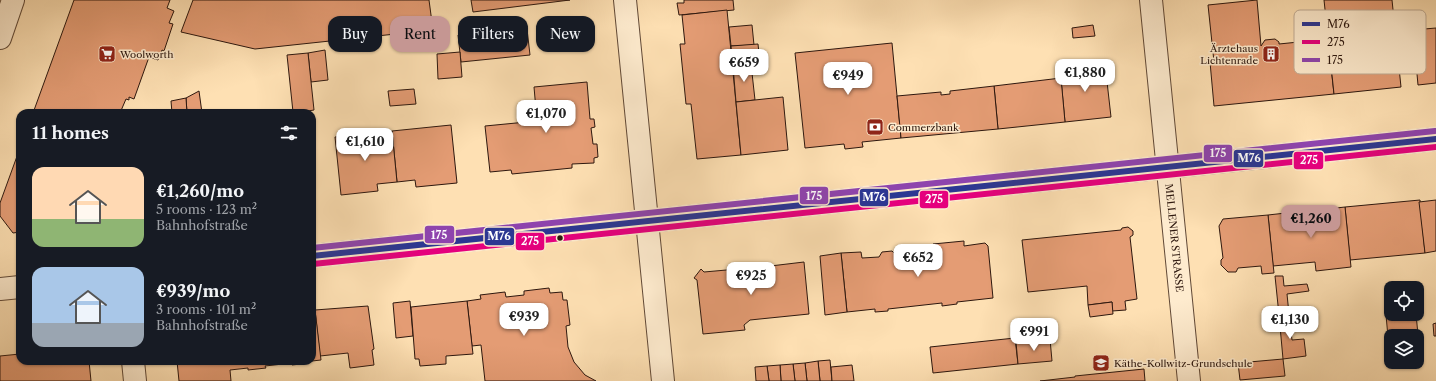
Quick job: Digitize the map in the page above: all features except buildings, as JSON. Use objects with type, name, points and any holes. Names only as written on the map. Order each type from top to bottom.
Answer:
[{"type":"street","points":[[0,38],[13,0]]},
{"type":"street","points":[[625,0],[663,381]]},
{"type":"street","name":"MELLENER STRASSE","points":[[1151,0],[1189,381]]},
{"type":"street","points":[[316,256],[1436,139]]},
{"type":"street","points":[[0,289],[16,287]]},
{"type":"street","points":[[133,365],[135,381]]},
{"type":"transit line","name":"175","points":[[316,248],[1435,131]]},
{"type":"transit line","name":"M76","points":[[316,256],[1436,139]]},
{"type":"transit line","name":"275","points":[[316,264],[1436,147]]},
{"type":"place","name":"Woolworth","points":[[107,54]]},
{"type":"place","name":"Ärztehaus Lichtenrade","points":[[1271,54]]},
{"type":"place","name":"Commerzbank","points":[[875,127]]},
{"type":"place","name":"Käthe-Kollwitz-Grundschule","points":[[1101,363]]}]
